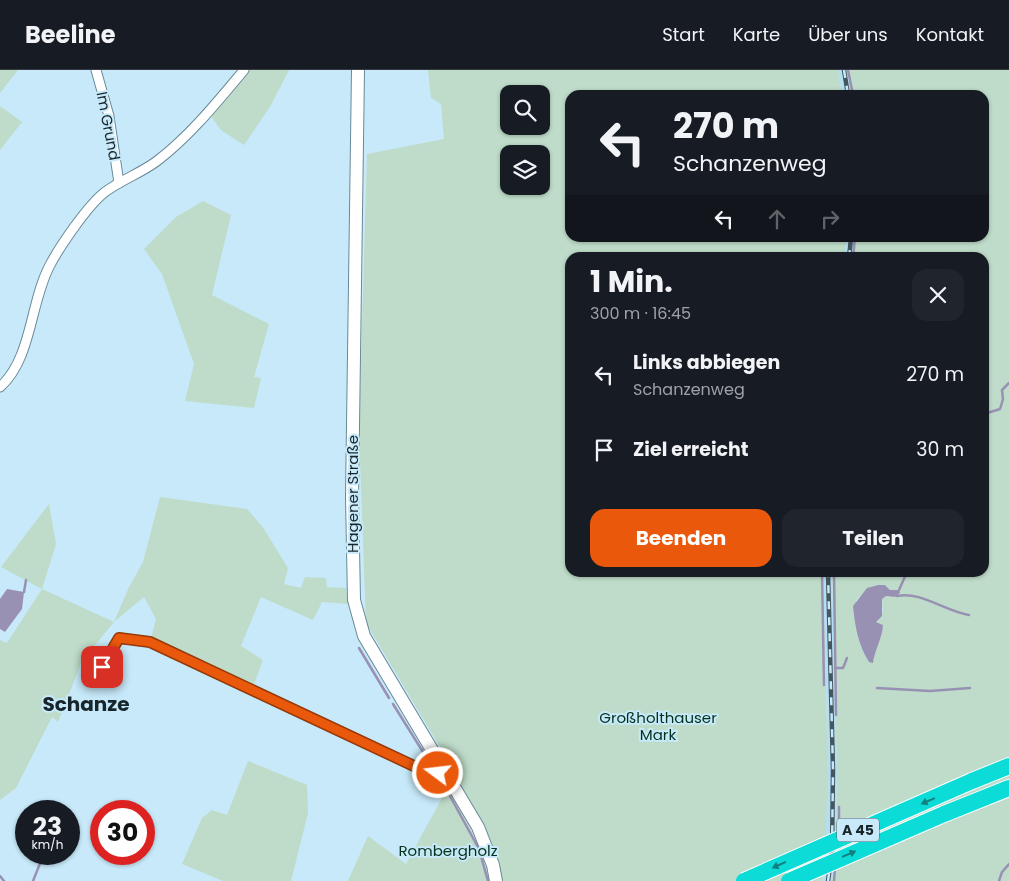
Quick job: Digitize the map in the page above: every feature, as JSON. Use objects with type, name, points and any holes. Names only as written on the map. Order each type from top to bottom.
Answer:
[{"type":"highway","name":"A 45","points":[[744,881],[1009,766]]},
{"type":"highway","name":"A 45","points":[[789,881],[1009,788]]},
{"type":"main road","name":"Hagener Straße","points":[[358,70],[352,497],[354,600],[364,636],[478,827],[493,865],[496,881]]},
{"type":"street","name":"Im Grund","points":[[96,70],[109,116],[119,183]]},
{"type":"street","points":[[0,387],[6,382],[17,364],[40,285],[51,264],[93,204],[119,183],[157,160],[217,102],[244,70]]},
{"type":"street","points":[[102,667],[119,638],[150,642],[431,774],[444,769]]},
{"type":"shaded area","points":[[838,70],[847,70],[850,90],[841,90]]},
{"type":"shaded area","points":[[846,242],[855,242],[854,252],[845,252]]},
{"type":"shaded area","points":[[823,577],[832,577],[837,770],[836,851],[832,881],[822,881],[825,855],[827,718]]},
{"type":"shaded area","points":[[885,585],[890,590],[899,590],[900,593],[895,597],[886,596],[882,599],[882,616],[876,622],[883,625],[883,629],[873,663],[869,662],[865,656],[860,642],[853,606],[867,588]]},
{"type":"shaded area","points":[[7,589],[24,592],[22,609],[5,632],[0,629],[0,599]]},
{"type":"green space","points":[[0,70],[18,70],[0,93]]},
{"type":"green space","points":[[244,70],[289,70],[271,105],[244,145],[221,130],[208,112]]},
{"type":"green space","name":"Großholthauser Mark","points":[[428,70],[838,70],[841,90],[565,90],[565,242],[846,242],[845,252],[565,252],[565,577],[823,577],[828,772],[825,855],[822,881],[496,881],[456,788],[453,769],[366,623],[359,431],[367,154],[444,139],[441,104],[431,98]]},
{"type":"green space","points":[[847,70],[1009,70],[1009,881],[832,881],[836,851],[837,770],[832,577],[989,577],[989,252],[854,252],[855,242],[989,242],[989,90],[850,90]],"holes":[[[885,585],[890,590],[899,590],[895,597],[886,596],[882,599],[883,612],[876,622],[883,625],[883,628],[876,651],[869,662],[859,640],[856,600],[870,587]]]},
{"type":"green space","points":[[0,106],[22,122],[0,150]]},
{"type":"green space","points":[[203,201],[231,215],[212,295],[269,324],[254,377],[261,378],[254,408],[185,401],[194,364],[162,274],[144,249],[176,217]]},
{"type":"green space","points":[[160,497],[247,509],[262,526],[288,568],[284,584],[301,588],[305,577],[326,578],[327,587],[346,588],[348,604],[322,602],[313,620],[261,597],[241,646],[263,660],[252,690],[150,642],[156,619],[144,597],[114,622],[129,587],[143,562]]},
{"type":"green space","points":[[49,504],[56,544],[42,589],[1,567]]},
{"type":"green space","points":[[42,589],[114,622],[82,661],[58,722],[52,717],[16,788],[0,800],[0,640],[7,643]]},
{"type":"green space","points":[[248,761],[307,785],[308,813],[291,881],[223,881],[182,864],[202,818],[212,810],[227,815]]},
{"type":"green space","name":"Rombergholz","points":[[448,787],[472,832],[482,856],[489,881],[348,881],[368,836],[406,864]]},
{"type":"waterway","points":[[848,70],[852,90]]},
{"type":"waterway","points":[[854,252],[855,242]]},
{"type":"waterway","points":[[989,412],[1000,409],[1003,399],[1002,390],[1009,383]]},
{"type":"waterway","points":[[822,577],[824,685]]},
{"type":"waterway","points":[[834,577],[836,715]]},
{"type":"waterway","points":[[899,590],[905,577]]},
{"type":"waterway","points":[[24,592],[26,580]]},
{"type":"waterway","points":[[897,596],[915,596],[969,615]]},
{"type":"waterway","points":[[359,648],[389,698]]},
{"type":"waterway","points":[[835,668],[843,668],[847,658]]},
{"type":"waterway","points":[[877,688],[930,691],[970,688]]},
{"type":"waterway","points":[[393,704],[433,768]]},
{"type":"waterway","points":[[445,787],[479,849],[488,881]]},
{"type":"waterway","points":[[839,807],[839,833]]},
{"type":"waterway","points":[[999,881],[1002,872],[1009,864]]},
{"type":"waterway","points":[[33,881],[39,865]]},
{"type":"waterway","points":[[834,881],[835,868]]},
{"type":"waterway","points":[[0,876],[4,881]]},
{"type":"railway","points":[[844,70],[847,90]]},
{"type":"railway","points":[[850,252],[851,242]]},
{"type":"railway","points":[[828,577],[833,770],[832,852],[828,881]]},
{"type":"district","name":"Schanze","points":[[86,704]]},
{"type":"route","points":[[102,667],[119,638],[150,642],[388,755],[431,774],[438,773]]}]
